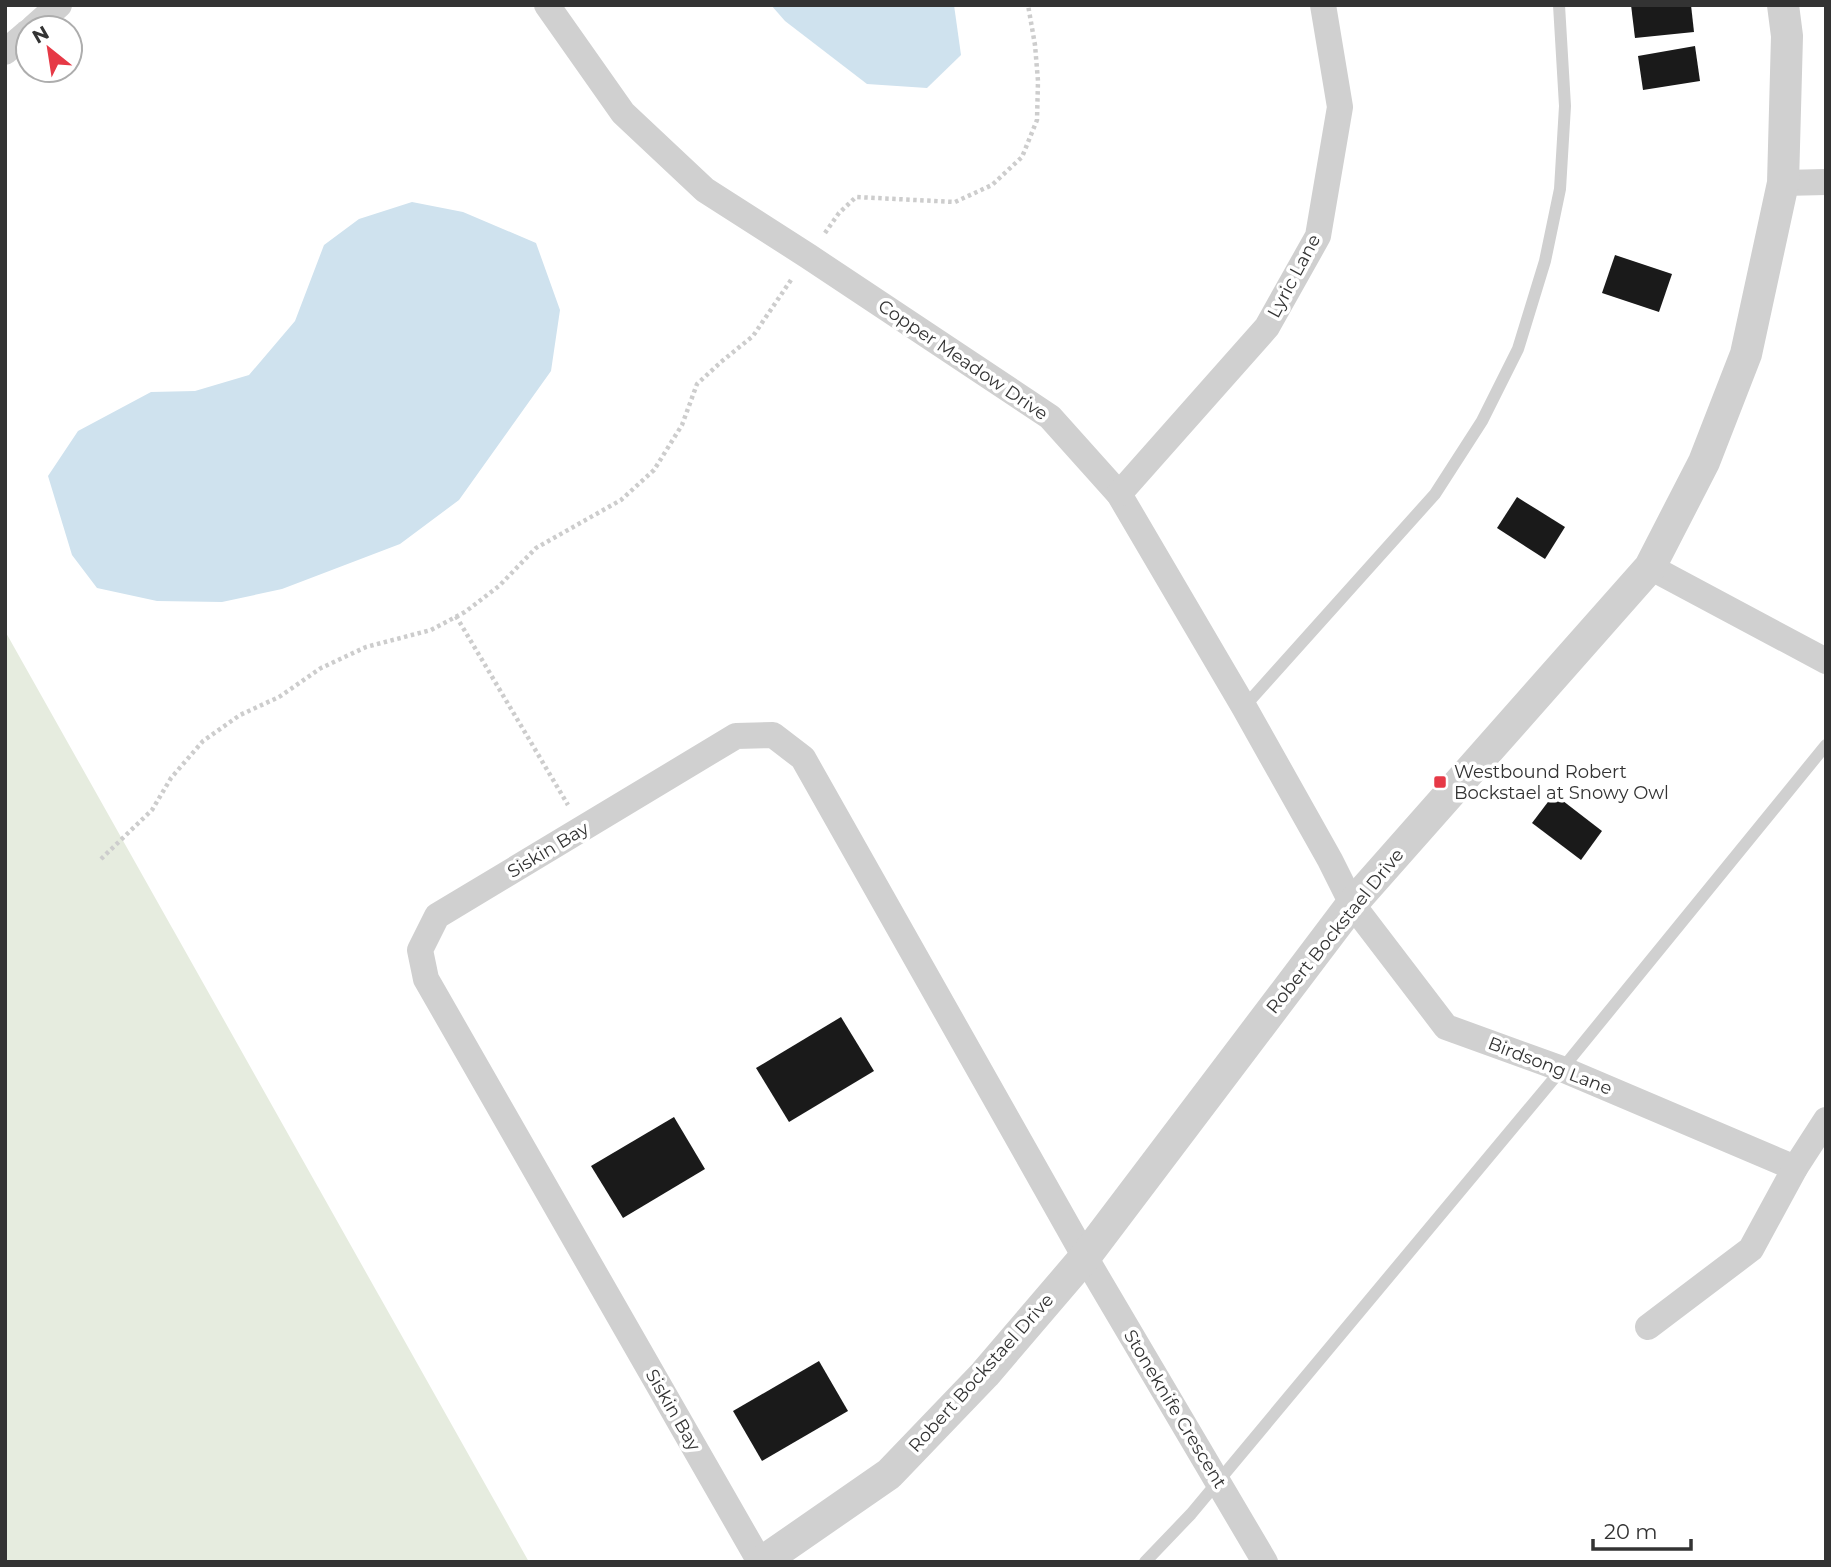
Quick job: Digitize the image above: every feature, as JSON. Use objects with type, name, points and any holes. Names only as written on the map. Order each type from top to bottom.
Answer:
[{"type":"street","name":"Copper Meadow Drive","points":[[547,5],[622,113],[705,190],[1049,417],[1119,494],[1244,707],[1352,904]]},
{"type":"street","name":"Lyric Lane","points":[[1119,494],[1267,327],[1318,236],[1340,107],[1323,5]]},
{"type":"street","name":"Robert Bockstael Drive","points":[[761,1562],[889,1474],[985,1374],[1085,1256],[1352,904],[1650,567],[1704,462],[1746,354],[1783,183],[1787,36],[1783,5]]},
{"type":"street","points":[[1783,183],[1826,182]]},
{"type":"street","points":[[1650,567],[1826,661]]},
{"type":"street","name":"Siskin Bay","points":[[761,1562],[426,979],[420,950],[438,916],[736,736],[773,735],[803,758],[1085,1256]]},
{"type":"street","name":"Birdsong Lane","points":[[1352,904],[1447,1027],[1562,1069],[1795,1168]]},
{"type":"street","points":[[1648,1327],[1751,1249],[1795,1168],[1826,1120]]},
{"type":"street","name":"Stoneknife Crescent","points":[[1085,1256],[1265,1562]]},
{"type":"lane","points":[[1244,707],[1435,494],[1482,421],[1518,349],[1545,261],[1560,189],[1566,106],[1559,5]]},
{"type":"lane","points":[[1145,1562],[1191,1514],[1562,1069],[1826,745]]},
{"type":"path","points":[[101,859],[152,810],[171,778],[203,741],[240,715],[279,697],[321,668],[366,647],[431,630],[465,612],[499,586],[536,548],[621,500],[653,470],[682,425],[697,384],[753,336],[839,213],[856,197],[955,202],[992,185],[1022,157],[1037,120],[1038,81],[1028,5]]},
{"type":"path","points":[[456,616],[582,829]]},
{"type":"shaded area","points":[[5,631],[529,1562],[5,1562]]},
{"type":"water","points":[[771,5],[954,5],[961,55],[927,88],[867,84],[785,21]]},
{"type":"water","points":[[412,202],[463,212],[536,243],[560,310],[551,371],[459,500],[400,544],[282,589],[222,602],[157,601],[97,588],[72,555],[48,476],[78,431],[151,392],[195,391],[249,375],[295,321],[324,245],[359,219]]},
{"type":"building","points":[[1631,5],[1691,5],[1694,32],[1635,38]]},
{"type":"building","points":[[1695,46],[1700,81],[1643,90],[1638,56]]},
{"type":"building","points":[[1615,255],[1672,274],[1659,312],[1602,293]]},
{"type":"building","points":[[1517,497],[1565,527],[1545,559],[1497,528]]},
{"type":"building","points":[[1554,794],[1602,831],[1581,860],[1532,823]]},
{"type":"building","points":[[841,1017],[874,1071],[789,1122],[756,1068]]},
{"type":"building","points":[[674,1117],[705,1169],[623,1218],[591,1166]]},
{"type":"building","points":[[819,1361],[848,1411],[762,1461],[733,1411]]},
{"type":"place","name":"Westbound Robert Bockstael at Snowy Owl","points":[[1440,782]]}]
